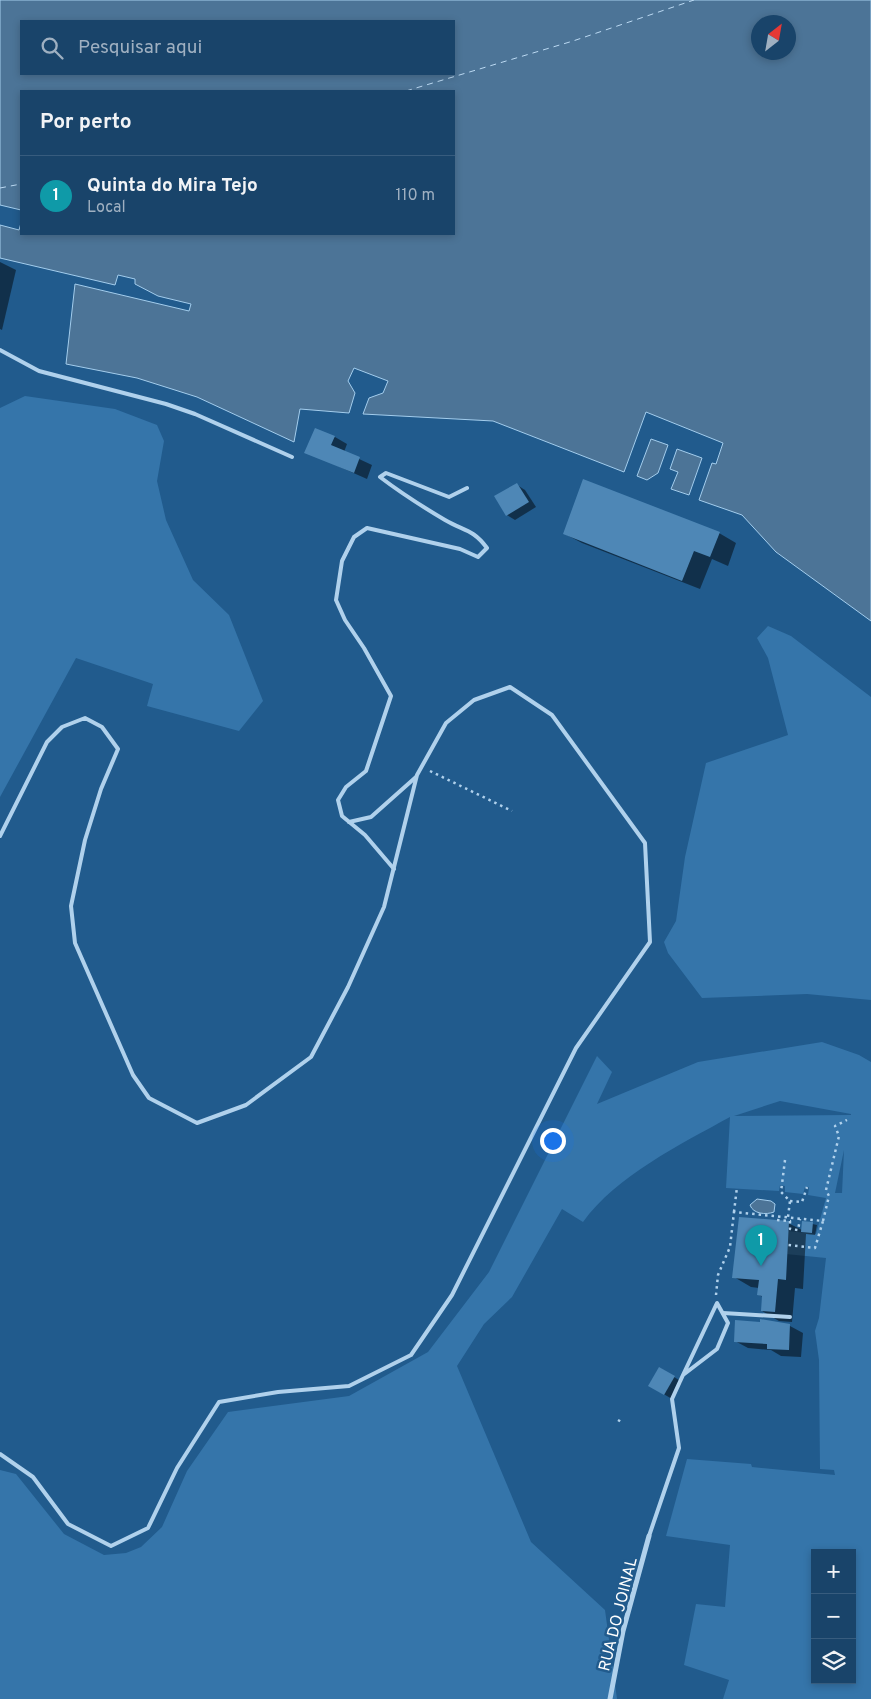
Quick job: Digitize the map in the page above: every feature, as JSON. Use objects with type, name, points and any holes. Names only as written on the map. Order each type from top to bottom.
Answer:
[{"type":"street","name":"RUA DO JOINAL","points":[[610,1699],[624,1631],[649,1536]]},
{"type":"lane","points":[[0,350],[39,371],[166,404],[195,414],[292,457]]},
{"type":"lane","points":[[394,869],[366,835],[342,816],[338,800],[346,787],[366,771],[391,696],[364,648],[345,620],[336,600],[342,561],[354,537],[367,528],[460,549],[478,557],[487,548],[477,535],[448,522],[405,496],[380,477],[386,473],[449,497],[467,488]]},
{"type":"lane","points":[[0,1454],[33,1478],[68,1524],[112,1546],[148,1528],[177,1468],[220,1402],[278,1392],[350,1386],[411,1355],[452,1295],[576,1048],[650,942],[644,843],[552,715],[510,687],[474,700],[446,723],[417,775],[403,791],[372,818],[349,822]]},
{"type":"lane","points":[[0,836],[46,742],[62,727],[85,718],[102,726],[118,749],[101,789],[85,840],[70,906],[75,943],[133,1074],[149,1098],[197,1123],[246,1105],[311,1057],[348,987],[384,907],[417,775]]},
{"type":"lane","points":[[649,1536],[679,1448],[672,1399],[682,1375],[717,1303],[728,1323],[717,1349],[682,1375]]},
{"type":"lane","points":[[723,1313],[790,1317]]},
{"type":"path","points":[[430,771],[512,810]]},
{"type":"path","points":[[788,1245],[815,1248],[829,1196],[826,1190],[839,1136],[835,1126],[847,1120]]},
{"type":"path","points":[[786,1160],[782,1192],[790,1201],[802,1202],[806,1187]]},
{"type":"path","points":[[716,1297],[718,1275],[730,1247],[737,1187]]},
{"type":"path","points":[[788,1217],[790,1201]]},
{"type":"path","points":[[734,1212],[822,1221]]},
{"type":"path","points":[[777,1220],[790,1221],[790,1229],[798,1230],[800,1219]]},
{"type":"path","points":[[618,1420],[623,1423]]},
{"type":"shaded area","points":[[0,0],[871,0],[871,621],[776,552],[742,515],[699,500],[712,463],[716,464],[723,443],[646,412],[624,472],[493,421],[363,414],[369,398],[383,393],[388,381],[354,368],[348,381],[355,393],[349,413],[300,409],[294,442],[197,397],[137,378],[66,364],[75,284],[189,311],[191,304],[158,296],[135,284],[135,279],[118,275],[115,285],[0,258],[0,225],[19,230],[20,226],[20,235],[455,235],[455,90],[20,90],[20,210],[0,205]]},
{"type":"shaded area","points":[[25,396],[115,409],[157,425],[164,441],[157,481],[166,520],[193,580],[229,615],[263,701],[239,731],[147,706],[153,684],[76,658],[0,797],[0,408]]},
{"type":"shaded area","points":[[651,439],[668,445],[658,473],[647,480],[637,476]]},
{"type":"shaded area","points":[[677,449],[702,458],[689,495],[671,489],[678,472],[670,469]]},
{"type":"shaded area","points":[[768,626],[791,636],[871,697],[871,1000],[807,994],[702,998],[668,953],[664,942],[676,921],[685,857],[706,763],[788,735],[768,658],[757,638]]},
{"type":"shaded area","points":[[822,1042],[859,1055],[871,1062],[871,1699],[723,1699],[729,1680],[684,1665],[696,1604],[725,1607],[730,1545],[666,1536],[687,1459],[751,1464],[752,1467],[835,1475],[834,1470],[820,1469],[819,1360],[815,1331],[819,1318],[826,1258],[786,1254],[788,1231],[816,1234],[826,1198],[808,1195],[809,1187],[805,1187],[803,1194],[785,1192],[785,1186],[780,1185],[779,1191],[726,1188],[730,1117],[650,1162],[613,1190],[583,1222],[562,1209],[512,1297],[484,1324],[457,1366],[531,1542],[605,1610],[617,1699],[0,1699],[0,1470],[16,1474],[64,1534],[104,1555],[126,1553],[141,1547],[162,1527],[187,1471],[228,1412],[349,1396],[428,1352],[489,1272],[597,1056],[612,1072],[597,1104],[698,1062]],"holes":[[[780,1101],[851,1115],[734,1116]],[[844,1150],[842,1193],[835,1193]]]},
{"type":"shaded area","points":[[757,1199],[771,1201],[775,1204],[774,1212],[764,1213],[754,1210],[750,1205]]},
{"type":"building","points":[[315,428],[335,436],[331,445],[360,457],[354,473],[304,453]]},
{"type":"building","points":[[583,479],[720,532],[710,557],[694,551],[682,581],[563,534]]},
{"type":"building","points":[[517,483],[529,502],[506,516],[494,496]]},
{"type":"building","points":[[739,1217],[789,1221],[786,1280],[778,1279],[775,1312],[761,1311],[762,1296],[757,1295],[759,1280],[732,1278]]},
{"type":"building","points":[[802,1221],[813,1222],[812,1233],[801,1232]]},
{"type":"building","points":[[760,1319],[790,1324],[789,1350],[767,1349],[767,1344],[734,1342],[735,1320],[760,1322]]},
{"type":"building","points":[[659,1367],[675,1376],[664,1395],[648,1386]]},
{"type":"ferry route","points":[[409,90],[573,41],[694,0]]},
{"type":"ferry route","points":[[0,188],[20,184]]},
{"type":"place","name":"Quinta do Mira Tejo","points":[[761,1266]]}]
